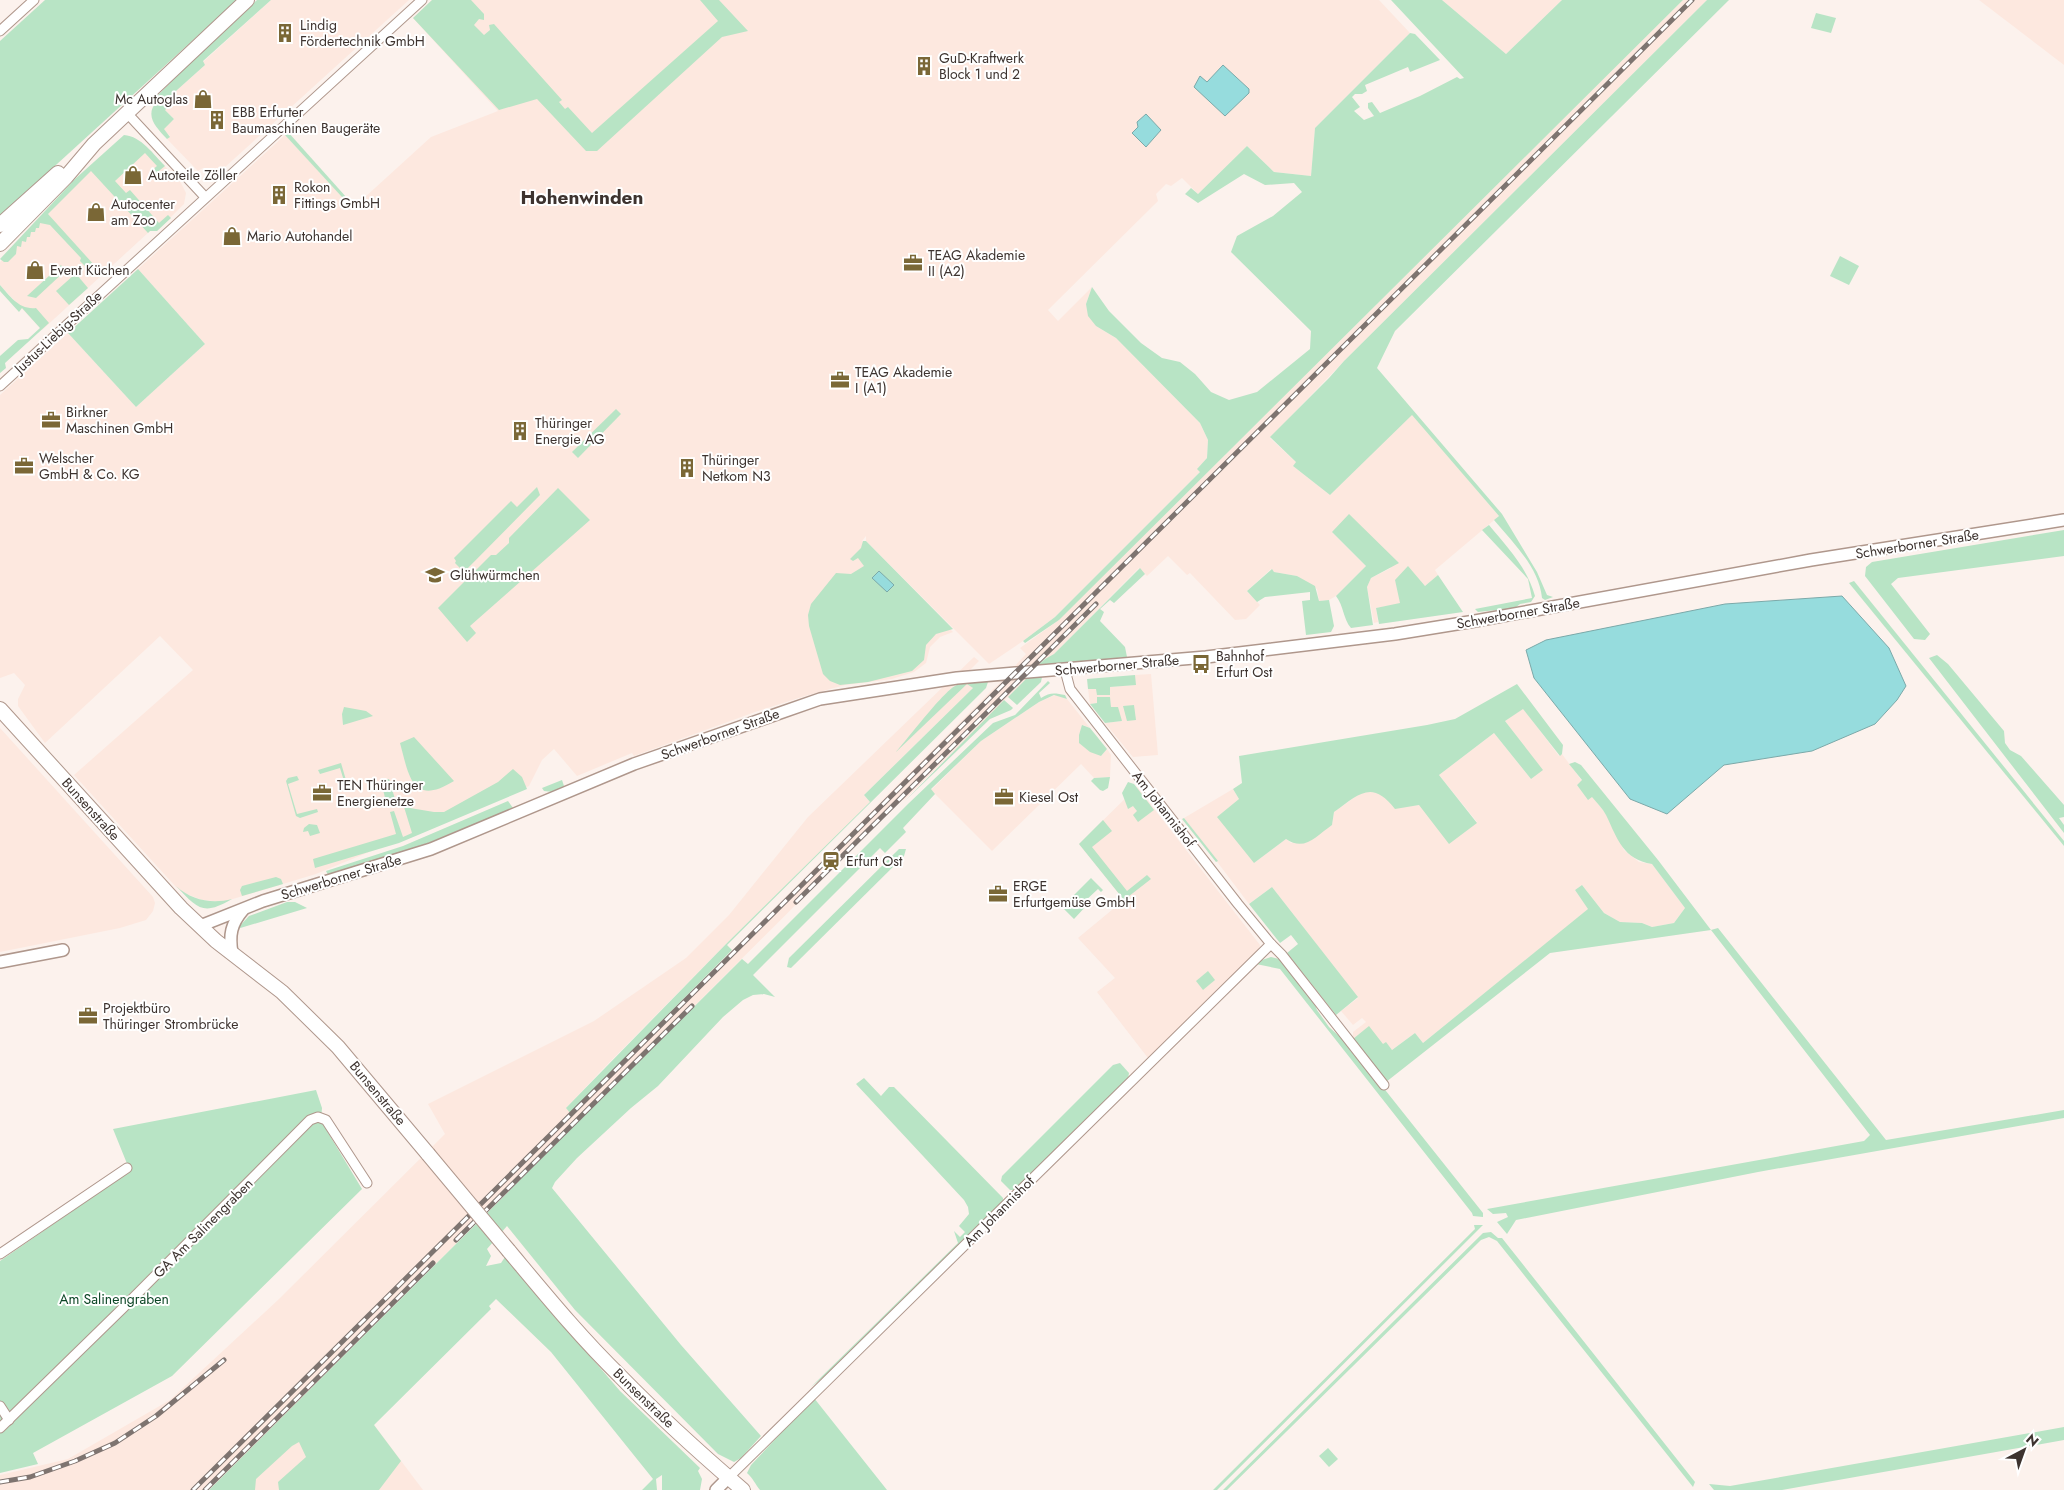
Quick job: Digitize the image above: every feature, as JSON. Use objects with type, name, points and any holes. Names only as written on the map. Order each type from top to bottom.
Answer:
[{"type":"main road","points":[[0,244],[126,112],[247,0]]},
{"type":"main road","points":[[0,225],[60,171],[94,144]]},
{"type":"main road","name":"Bunsenstraße","points":[[0,709],[176,903],[200,926],[304,1012],[350,1061],[509,1251],[619,1376],[743,1490]]},
{"type":"street","points":[[0,31],[34,0]]},
{"type":"street","name":"Justus-Liebig-Straße","points":[[0,386],[422,0]]},
{"type":"street","points":[[126,112],[205,197]]},
{"type":"street","name":"Schwerborner Straße","points":[[200,926],[244,909],[431,849],[634,764],[820,700],[957,678],[1216,656],[1413,631],[1811,560],[2064,520]]},
{"type":"street","name":"Am Johannishof","points":[[1065,670],[1070,689],[1384,1084]]},
{"type":"street","points":[[232,953],[230,932],[235,920],[244,909]]},
{"type":"street","name":"Am Johannishof","points":[[728,1478],[1271,944]]},
{"type":"street","points":[[0,962],[63,950]]},
{"type":"street","name":"GA Am Salinengraben","points":[[0,1428],[310,1120],[318,1117],[326,1120],[367,1183]]},
{"type":"street","points":[[0,1254],[127,1168]]},
{"type":"street","points":[[0,1406],[9,1420]]},
{"type":"street","points":[[716,1490],[728,1478]]},
{"type":"shaded area","name":"Lindig Fördertechnik GmbH","points":[[271,0],[409,0],[213,178],[203,168],[198,171],[167,139],[170,136],[163,129],[174,119],[165,110],[167,99],[205,65],[203,62]]},
{"type":"shaded area","points":[[432,0],[1379,0],[1410,33],[1315,128],[1311,176],[1274,172],[1247,146],[1198,194],[1182,178],[1171,186],[1166,184],[1156,194],[1158,201],[1048,310],[1058,321],[1092,287],[1086,304],[1096,326],[1116,338],[1200,423],[1208,440],[1207,458],[1198,468],[1200,472],[1055,617],[1023,641],[989,664],[866,541],[866,536],[862,541],[953,632],[940,637],[930,647],[926,663],[914,672],[892,679],[845,685],[805,696],[634,756],[632,753],[577,776],[554,749],[542,760],[529,786],[316,874],[223,902],[202,900],[184,893],[176,887],[74,775],[193,670],[160,636],[45,743],[18,706],[18,699],[25,685],[14,673],[0,678],[0,395],[68,333],[136,407],[205,344],[138,269],[285,135],[353,208],[431,137],[498,111],[413,18]]},
{"type":"shaded area","points":[[1442,0],[1562,0],[1506,54]]},
{"type":"shaded area","points":[[1683,0],[1707,0],[1344,361],[1270,438],[1296,462],[1293,466],[1330,495],[1412,414],[1499,516],[1435,570],[1438,575],[1425,586],[1408,567],[1400,604],[1376,608],[1378,622],[1374,623],[1367,587],[1371,578],[1391,568],[1332,532],[1366,566],[1336,596],[1329,600],[1319,601],[1317,589],[1297,576],[1274,572],[1271,569],[1247,591],[1260,605],[1246,619],[1235,620],[1190,573],[1187,575],[1168,556],[1147,576],[1139,568],[1054,654],[1037,666],[1014,667],[1026,654],[1020,648],[1059,620]]},
{"type":"shaded area","points":[[1979,0],[2064,0],[2064,65]]},
{"type":"shaded area","points":[[132,137],[147,148],[181,183],[186,193],[184,204],[157,231],[150,231],[42,330],[0,285],[0,262],[123,138]]},
{"type":"shaded area","name":"Erfurt Ost","points":[[974,657],[979,661],[944,696],[901,747],[967,683],[973,688],[864,795],[870,802],[600,1072],[566,1108],[570,1113],[993,689],[1006,678],[1028,677],[904,800],[902,799],[209,1490],[0,1490],[0,1475],[68,1459],[170,1400],[278,1300],[445,1134],[428,1104],[594,1021],[686,958],[729,915],[808,817]]},
{"type":"shaded area","points":[[1151,674],[1158,755],[1133,757],[1105,723],[1122,721],[1111,707],[1110,698],[1097,698],[1097,703],[1090,704],[1088,689],[1096,689],[1110,694],[1110,687],[1135,685],[1135,675]]},
{"type":"shaded area","points":[[1055,695],[1067,699],[1090,728],[1083,725],[1101,756],[1107,749],[1111,755],[1110,777],[1094,778],[1081,764],[992,851],[931,790],[981,741],[1039,702]]},
{"type":"shaded area","points":[[1523,708],[1559,756],[1562,754],[1582,781],[1577,785],[1592,796],[1606,814],[1624,850],[1639,862],[1652,864],[1685,908],[1674,923],[1652,927],[1642,923],[1620,922],[1604,913],[1582,885],[1575,890],[1589,909],[1423,1043],[1415,1033],[1392,1050],[1383,1044],[1353,1039],[1353,1032],[1366,1022],[1362,1018],[1353,1025],[1341,1011],[1358,998],[1272,887],[1249,904],[1184,818],[1233,789],[1239,799],[1254,863],[1286,839],[1291,843],[1332,825],[1334,812],[1362,792],[1375,791],[1386,797],[1395,808],[1419,805],[1477,822],[1439,775],[1494,733],[1531,779],[1542,770],[1505,721]]},
{"type":"shaded area","points":[[0,728],[153,897],[155,903],[153,911],[146,920],[120,928],[0,952]]},
{"type":"shaded area","points":[[1137,787],[1260,945],[1259,950],[1148,1058],[1097,992],[1115,978],[1078,938],[1124,900],[1079,844]]},
{"type":"shaded area","points":[[374,1425],[423,1490],[239,1490],[303,1427]]},
{"type":"green space","points":[[45,0],[237,0],[0,216],[0,41]]},
{"type":"green space","points":[[257,0],[271,0],[203,61],[205,65],[167,99],[171,104],[165,110],[174,119],[164,129],[170,137],[167,139],[153,121],[153,106],[157,101],[155,98]]},
{"type":"green space","points":[[432,0],[471,0],[484,14],[484,20],[479,19],[474,25],[484,35],[490,30],[489,25],[494,24],[562,100],[559,102],[565,109],[568,107],[592,133],[718,21],[700,0],[719,0],[748,31],[722,37],[597,151],[586,151],[537,99],[499,110],[413,18]]},
{"type":"green space","points":[[1391,0],[1442,0],[1506,54],[1562,0],[1683,0],[1059,620],[1025,643],[1023,641],[1055,617],[1200,472],[1197,469],[1207,458],[1208,440],[1200,423],[1116,338],[1096,326],[1088,316],[1086,304],[1092,287],[1109,311],[1141,343],[1162,358],[1180,362],[1195,374],[1211,392],[1229,400],[1257,392],[1310,349],[1311,331],[1231,252],[1237,236],[1273,216],[1302,192],[1294,183],[1265,185],[1244,174],[1198,203],[1185,194],[1191,188],[1198,194],[1247,146],[1274,172],[1311,176],[1315,128],[1410,33],[1415,34],[1440,60],[1410,72],[1408,67],[1365,85],[1367,91],[1362,94],[1355,94],[1352,97],[1360,107],[1354,111],[1364,120],[1374,116],[1368,108],[1368,103],[1372,102],[1380,113],[1420,96],[1457,77],[1460,79],[1464,78]]},
{"type":"green space","points":[[1707,0],[1729,0],[1395,331],[1377,368],[1502,514],[1537,572],[1547,595],[1553,597],[1545,600],[1542,598],[1540,587],[1531,566],[1494,520],[1499,516],[1412,415],[1330,495],[1293,466],[1296,462],[1270,437]]},
{"type":"green space","points":[[1816,13],[1836,18],[1831,33],[1811,28]]},
{"type":"green space","points":[[288,132],[355,207],[353,209],[285,135]]},
{"type":"green space","points":[[124,135],[142,142],[165,166],[155,174],[152,170],[157,166],[145,153],[115,181],[126,193],[130,190],[159,223],[168,215],[171,218],[157,231],[150,231],[148,233],[91,171],[48,214],[95,266],[90,271],[80,261],[81,258],[50,225],[40,223],[39,228],[36,228],[35,232],[31,232],[30,237],[27,237],[26,242],[22,241],[21,247],[17,246],[16,254],[8,262],[0,259],[75,179]]},
{"type":"green space","points":[[1840,256],[1859,266],[1849,285],[1830,276]]},
{"type":"green space","points":[[61,265],[65,271],[36,298],[27,296]]},
{"type":"green space","points":[[138,269],[205,344],[136,407],[68,333]]},
{"type":"green space","points":[[74,275],[77,275],[88,288],[69,305],[56,291]]},
{"type":"green space","points":[[0,285],[20,305],[36,308],[49,323],[5,363],[6,368],[0,373],[0,356],[18,340],[28,339],[40,328],[22,308],[19,312],[0,291]]},
{"type":"green space","points":[[616,409],[621,414],[578,458],[572,452]]},
{"type":"green space","points":[[537,487],[540,495],[464,572],[455,563],[454,558],[511,501],[517,507]]},
{"type":"green space","points":[[558,488],[590,520],[470,626],[476,633],[467,642],[438,608],[491,555],[496,555],[509,543],[509,538]]},
{"type":"green space","points":[[1349,514],[1399,563],[1371,578],[1367,587],[1373,625],[1351,628],[1346,621],[1341,604],[1336,596],[1366,566],[1332,532]]},
{"type":"green space","points":[[1489,525],[1516,558],[1527,576],[1535,596],[1531,602],[1520,604],[1515,608],[1478,612],[1475,609],[1532,598],[1528,579],[1482,530]]},
{"type":"green space","points":[[2064,530],[2064,556],[1898,578],[1891,584],[1930,634],[1925,640],[1914,639],[1865,576],[1866,567],[1872,562]]},
{"type":"green space","points":[[863,541],[866,541],[953,629],[936,634],[926,645],[924,660],[912,671],[868,682],[840,685],[830,681],[823,674],[809,626],[808,615],[811,604],[836,573],[851,574],[864,566],[858,558],[853,561],[850,559],[861,548]]},
{"type":"green space","points":[[1408,566],[1425,586],[1438,575],[1463,612],[1379,624],[1376,608],[1400,603],[1395,580]]},
{"type":"green space","points":[[1140,568],[1145,574],[1114,603],[1110,600],[1100,609],[1104,612],[1100,621],[1125,647],[1127,657],[1037,666],[1054,654]]},
{"type":"green space","points":[[1272,569],[1274,572],[1297,576],[1315,586],[1319,601],[1329,600],[1334,626],[1331,632],[1306,635],[1302,601],[1310,600],[1310,592],[1265,597],[1257,602],[1247,591]]},
{"type":"green space","points":[[1854,581],[2064,841],[2064,846],[1849,583]]},
{"type":"green space","points":[[1937,655],[1948,664],[2004,731],[2005,743],[2010,750],[2021,756],[2064,805],[2064,817],[2059,818],[2064,825],[2064,833],[1929,658]]},
{"type":"green space","points":[[1135,675],[1136,685],[1110,687],[1110,695],[1097,695],[1096,689],[1088,689],[1087,679]]},
{"type":"green space","points":[[1028,677],[1042,677],[1041,682],[1017,705],[1008,697]]},
{"type":"green space","points":[[1048,681],[1050,683],[1039,693],[1041,698],[1055,693],[1065,695],[1067,699],[1054,695],[1039,702],[981,741],[931,789],[935,794],[903,828],[906,832],[885,853],[880,848],[753,975],[775,997],[764,994],[753,995],[743,1000],[723,1017],[658,1086],[577,1158],[555,1182],[552,1188],[681,1345],[761,1436],[741,1458],[734,1462],[718,1454],[575,1310],[507,1226],[487,1249],[491,1256],[486,1266],[501,1263],[505,1257],[620,1391],[700,1468],[698,1471],[702,1479],[700,1490],[662,1490],[662,1475],[656,1479],[657,1490],[642,1490],[653,1479],[551,1352],[496,1299],[489,1306],[491,1309],[374,1425],[401,1461],[379,1490],[279,1490],[278,1482],[306,1457],[299,1442],[292,1446],[256,1479],[255,1490],[209,1490],[742,959],[748,964],[908,804],[993,723],[1015,715]]},
{"type":"green space","points":[[988,682],[986,688],[727,945],[732,950],[570,1113],[566,1108],[726,944],[870,802],[864,795],[973,688],[967,684],[896,752],[944,695],[957,685],[968,683]]},
{"type":"green space","points":[[1517,684],[1563,745],[1562,754],[1560,756],[1523,709],[1505,721],[1543,770],[1531,779],[1494,733],[1439,775],[1477,823],[1449,844],[1419,805],[1395,809],[1379,794],[1372,792],[1358,795],[1334,812],[1332,825],[1315,838],[1299,844],[1286,839],[1254,863],[1217,817],[1239,799],[1233,789],[1242,783],[1239,756],[1455,719]]},
{"type":"green space","points":[[1097,697],[1110,697],[1111,707],[1118,707],[1122,721],[1105,723],[1090,704],[1097,703]]},
{"type":"green space","points":[[1004,700],[1013,708],[990,719],[905,801]]},
{"type":"green space","points":[[1134,705],[1136,720],[1127,721],[1123,706]]},
{"type":"green space","points":[[344,707],[366,711],[373,716],[343,725],[342,714]]},
{"type":"green space","points":[[1082,725],[1090,728],[1107,749],[1101,756],[1090,752],[1079,743]]},
{"type":"green space","points":[[414,737],[454,781],[429,791],[421,789],[415,784],[406,767],[400,743]]},
{"type":"green space","points":[[1575,762],[1581,765],[1658,860],[1711,930],[1550,953],[1386,1082],[1353,1039],[1369,1026],[1383,1044],[1386,1042],[1392,1050],[1415,1033],[1423,1043],[1588,909],[1575,890],[1582,885],[1604,913],[1620,922],[1642,923],[1652,927],[1674,923],[1685,908],[1652,864],[1634,858],[1623,847],[1603,810],[1592,797],[1588,800],[1577,785],[1582,780],[1569,764]]},
{"type":"green space","points":[[341,763],[346,780],[344,781],[340,768],[320,774],[318,770]]},
{"type":"green space","points":[[513,769],[522,777],[527,789],[399,843],[315,868],[313,859],[396,834],[390,812],[394,811],[403,837],[412,833],[404,807],[444,812],[498,782]]},
{"type":"green space","points":[[297,776],[299,780],[288,784],[297,814],[317,809],[318,812],[300,818],[296,816],[286,781],[288,778]]},
{"type":"green space","points":[[1110,777],[1108,788],[1103,791],[1091,781],[1094,778]]},
{"type":"green space","points":[[389,779],[395,799],[386,802],[381,781]]},
{"type":"green space","points":[[562,780],[564,786],[553,792],[544,791],[542,788]]},
{"type":"green space","points":[[1128,782],[1134,784],[1154,810],[1138,822],[1133,815],[1137,811],[1133,806],[1128,809],[1122,793]]},
{"type":"green space","points":[[508,801],[513,808],[428,843],[328,875],[326,871],[403,846]]},
{"type":"green space","points":[[1184,818],[1218,861],[1216,862],[1182,819]]},
{"type":"green space","points":[[1103,820],[1112,831],[1092,847],[1127,891],[1147,875],[1151,879],[1124,900],[1079,844]]},
{"type":"green space","points":[[309,824],[317,825],[320,833],[310,836],[308,831],[303,832],[304,828]]},
{"type":"green space","points":[[899,849],[906,849],[904,856],[791,968],[787,967],[789,958]]},
{"type":"green space","points":[[276,877],[281,879],[283,884],[242,896],[240,890],[242,886]]},
{"type":"green space","points":[[1091,878],[1103,890],[1101,892],[1098,889],[1084,902],[1087,905],[1074,919],[1062,907]]},
{"type":"green space","points":[[176,886],[189,895],[203,900],[232,899],[214,907],[201,908]]},
{"type":"green space","points":[[1272,887],[1358,997],[1336,1015],[1287,953],[1298,944],[1291,935],[1280,943],[1249,904]]},
{"type":"green space","points":[[287,902],[295,902],[307,908],[237,929],[249,916]]},
{"type":"green space","points":[[1718,928],[1886,1140],[2064,1110],[2064,1118],[1758,1172],[1516,1220],[1507,1234],[1497,1222],[1508,1217],[1506,1213],[1493,1214],[1487,1209],[1864,1141],[1870,1135],[1711,930]]},
{"type":"green space","points":[[1271,957],[1279,959],[1312,997],[1317,1010],[1329,1027],[1351,1047],[1483,1213],[1483,1217],[1473,1216],[1280,969],[1256,964]]},
{"type":"green space","points":[[1208,971],[1215,980],[1203,990],[1196,981]]},
{"type":"green space","points":[[1120,1063],[1129,1073],[1128,1079],[1017,1190],[1010,1190],[1001,1181],[1002,1176],[1113,1065]]},
{"type":"green space","points":[[864,1078],[881,1096],[889,1087],[894,1087],[1003,1198],[1003,1204],[837,1366],[811,1387],[958,1243],[954,1231],[960,1237],[965,1232],[959,1226],[969,1214],[964,1200],[856,1084]]},
{"type":"green space","name":"Am Salinengraben","points":[[316,1090],[322,1108],[321,1121],[362,1189],[172,1376],[33,1453],[38,1464],[0,1473],[0,1261],[130,1171],[113,1129]]},
{"type":"green space","points":[[1474,1225],[1483,1225],[1217,1490],[1213,1490],[1475,1229]]},
{"type":"green space","points":[[1491,1232],[1498,1238],[1502,1238],[1695,1482],[1693,1487],[1497,1241],[1489,1237],[1481,1240],[1227,1490],[1223,1490],[1483,1233]]},
{"type":"green space","points":[[814,1398],[887,1490],[760,1490],[747,1473],[751,1465]]},
{"type":"green space","points":[[2064,1427],[2064,1440],[1782,1490],[1714,1490],[1709,1484],[1730,1486]]},
{"type":"green space","points":[[1328,1448],[1338,1459],[1329,1467],[1319,1456]]},
{"type":"water","points":[[1223,65],[1249,89],[1249,93],[1225,116],[1194,87],[1200,76],[1207,82]]},
{"type":"water","points":[[1146,114],[1161,130],[1146,147],[1132,133],[1138,127],[1137,122]]},
{"type":"water","points":[[879,571],[894,585],[887,592],[872,578]]},
{"type":"water","points":[[1842,596],[1889,648],[1906,686],[1897,700],[1875,724],[1812,751],[1724,765],[1667,814],[1630,799],[1534,678],[1526,650],[1546,640],[1725,604]]},
{"type":"railway","points":[[193,1490],[1692,0]]},
{"type":"railway","points":[[796,902],[1096,604]]},
{"type":"railway","points":[[456,1240],[692,1006]]},
{"type":"railway","points":[[205,1490],[433,1263]]},
{"type":"railway","points":[[0,1482],[30,1477],[75,1461],[115,1443],[156,1416],[224,1360]]},
{"type":"place","name":"Lindig Fördertechnik GmbH","points":[[285,33]]},
{"type":"place","name":"GuD-Kraftwerk Block 1 und 2","points":[[924,66]]},
{"type":"place","name":"Mc Autoglas","points":[[203,99]]},
{"type":"place","name":"EBB Erfurter Baumaschinen Baugeräte","points":[[217,120]]},
{"type":"place","name":"Autoteile Zöller","points":[[133,175]]},
{"type":"place","name":"Rokon Fittings GmbH","points":[[279,195]]},
{"type":"place","name":"Autocenter am Zoo","points":[[96,212]]},
{"type":"place","name":"Mario Autohandel","points":[[232,236]]},
{"type":"place","name":"TEAG Akademie II (A2)","points":[[913,263]]},
{"type":"place","name":"Event Küchen","points":[[35,270]]},
{"type":"place","name":"TEAG Akademie I (A1)","points":[[840,380]]},
{"type":"place","name":"Birkner Maschinen GmbH","points":[[51,420]]},
{"type":"place","name":"Thüringer Energie AG","points":[[520,431]]},
{"type":"place","name":"Welscher GmbH & Co. KG","points":[[24,466]]},
{"type":"place","name":"Thüringer Netkom N3","points":[[687,468]]},
{"type":"place","name":"Glühwürmchen","points":[[435,575]]},
{"type":"place","name":"Bahnhof Erfurt Ost","points":[[1201,664]]},
{"type":"place","name":"TEN Thüringer Energienetze","points":[[322,793]]},
{"type":"place","name":"Kiesel Ost","points":[[1004,797]]},
{"type":"place","name":"Erfurt Ost","points":[[831,861]]},
{"type":"place","name":"ERGE Erfurtgemüse GmbH","points":[[998,894]]},
{"type":"place","name":"Projektbüro Thüringer Strombrücke","points":[[88,1016]]},
{"type":"district","name":"Hohenwinden","points":[[582,197]]}]
